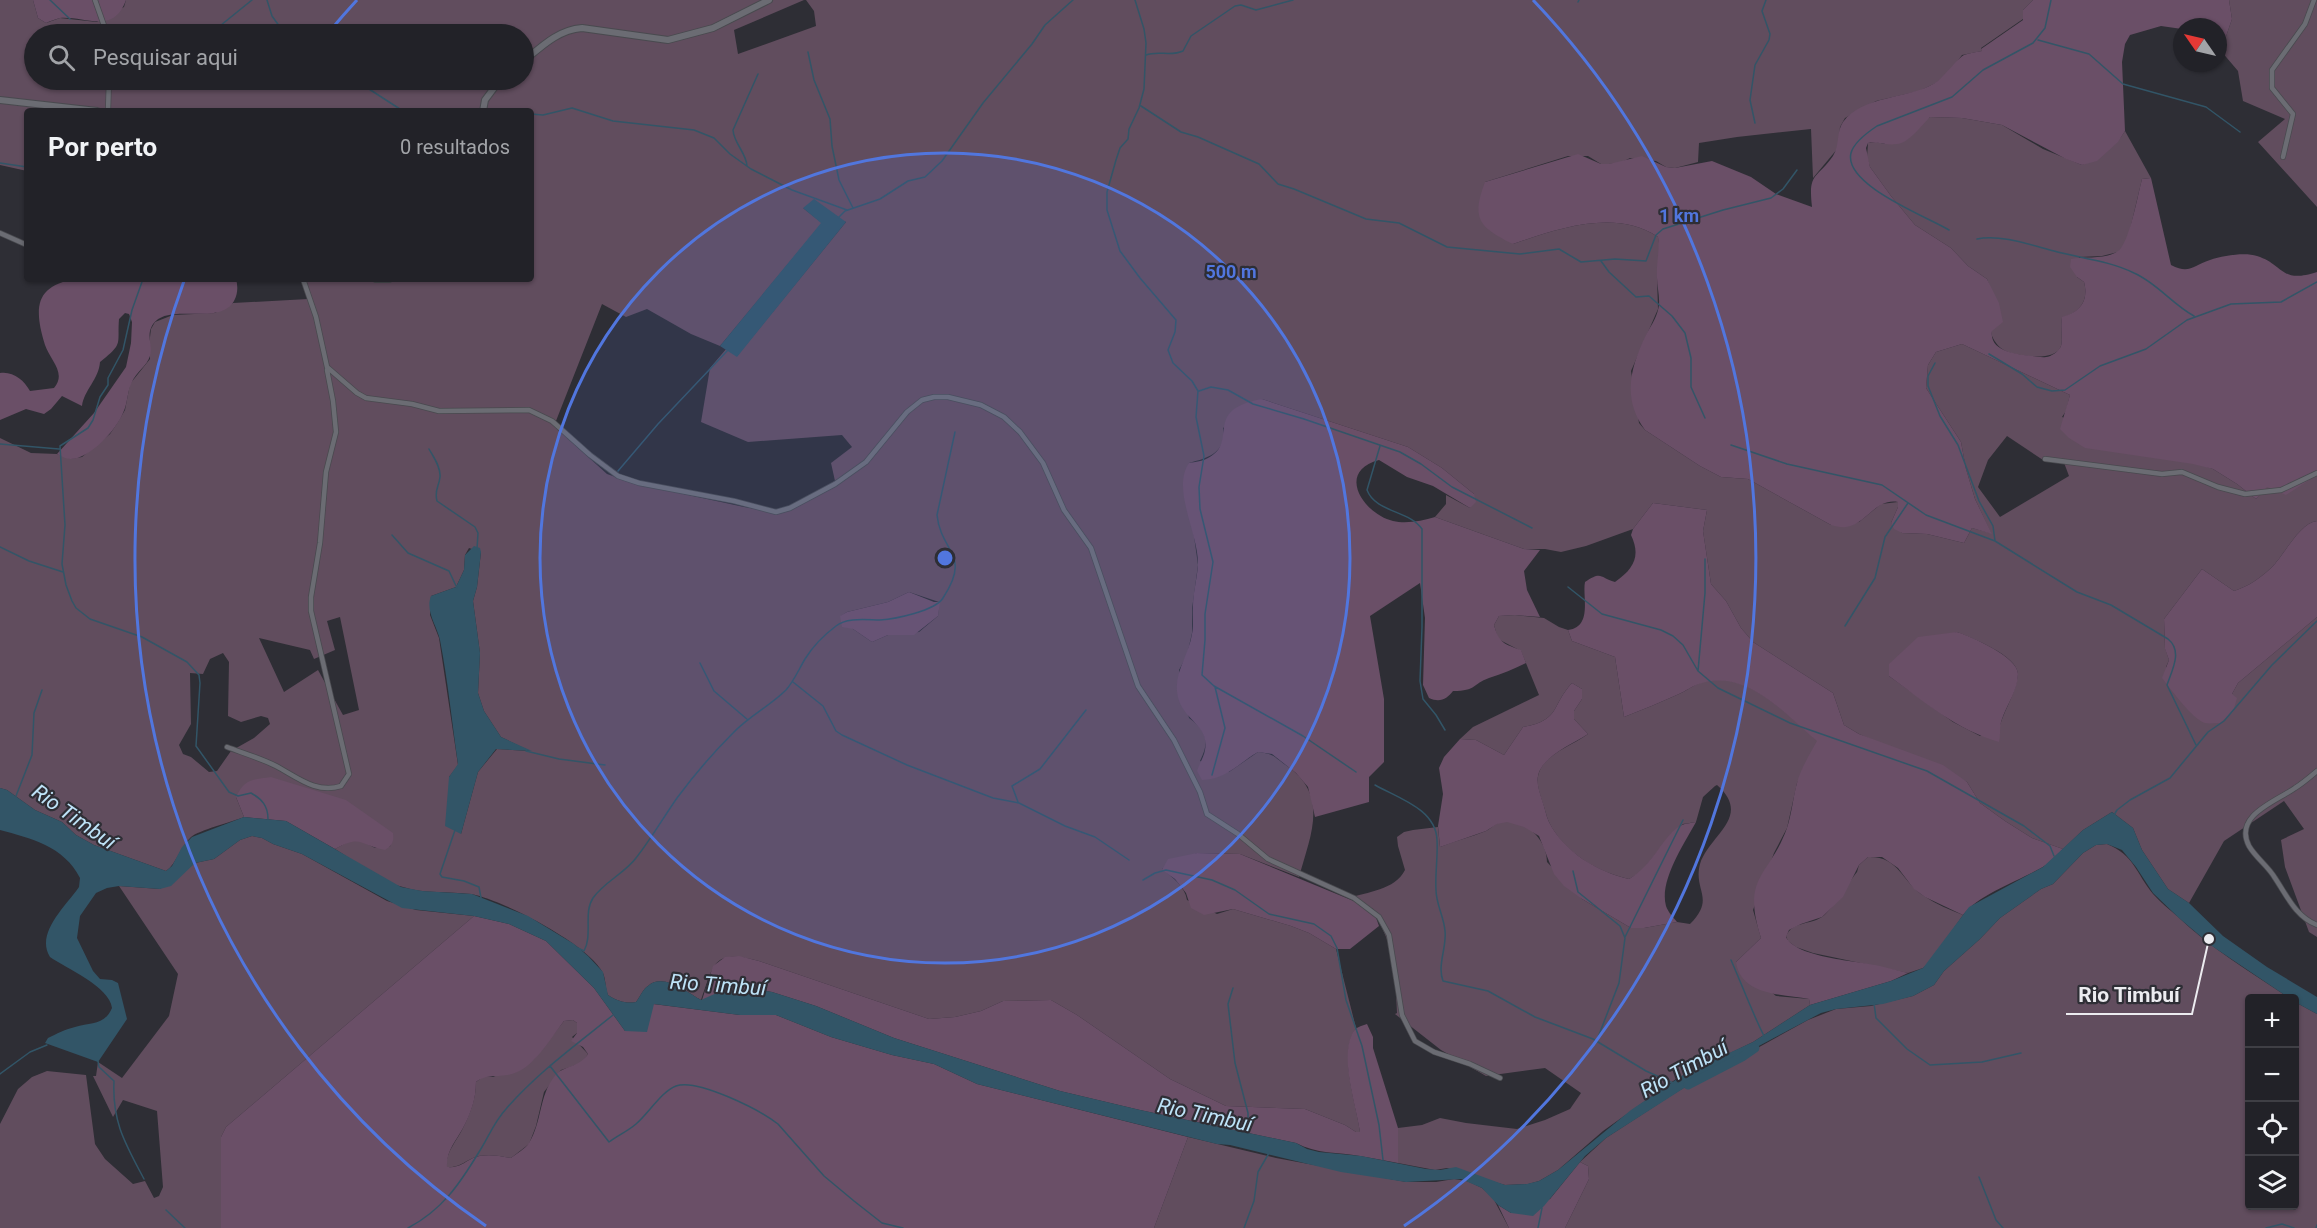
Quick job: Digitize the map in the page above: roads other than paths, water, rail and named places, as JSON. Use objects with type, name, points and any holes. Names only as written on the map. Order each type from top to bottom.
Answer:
[{"type":"street","points":[[95,0],[103,24]]},
{"type":"street","points":[[534,53],[550,39],[570,29],[582,28],[668,40],[713,28],[769,0]]},
{"type":"street","points":[[2283,156],[2293,114],[2272,88],[2272,70],[2305,24],[2314,0]]},
{"type":"street","points":[[108,108],[109,90]]},
{"type":"street","points":[[484,108],[485,100],[492,90]]},
{"type":"street","points":[[0,100],[71,108]]},
{"type":"street","points":[[0,233],[24,244]]},
{"type":"street","points":[[227,747],[319,787],[334,789],[342,786],[349,774],[311,611],[326,472],[336,432],[327,367],[316,317],[304,282]]},
{"type":"street","points":[[327,367],[357,393],[375,400],[412,404],[439,411],[530,410],[552,421],[590,456],[618,476],[639,483],[734,501],[776,512],[790,508],[826,489],[866,462],[907,412],[922,400],[948,397],[981,405],[1004,417],[1020,432],[1039,458],[1065,510],[1091,548],[1138,686],[1174,740],[1200,792],[1207,814],[1238,834],[1268,860],[1354,898],[1379,916],[1389,935],[1402,1015],[1415,1041],[1434,1052],[1470,1064],[1500,1078]]},
{"type":"street","points":[[2045,459],[2162,474],[2182,472],[2245,495],[2281,490],[2317,473]]},
{"type":"street","points":[[2317,771],[2296,788],[2256,812],[2247,828],[2246,836],[2248,845],[2272,872],[2299,914],[2317,926]]},
{"type":"water","points":[[814,199],[846,222],[737,357],[720,346],[821,223],[803,208]]},
{"type":"water","points":[[474,546],[480,548],[481,552],[473,601],[480,653],[478,693],[484,711],[501,737],[532,751],[496,749],[478,772],[461,834],[445,826],[449,777],[458,764],[443,655],[429,607],[431,596],[456,587],[464,570],[465,555]]},
{"type":"water","points":[[0,788],[7,790],[35,810],[62,822],[76,835],[94,845],[166,871],[172,866],[182,847],[192,837],[244,817],[286,821],[401,887],[422,891],[472,894],[528,916],[574,944],[588,956],[603,972],[608,995],[622,1002],[636,1002],[646,987],[661,981],[675,985],[701,1000],[719,992],[756,989],[772,992],[816,1006],[894,1038],[1060,1091],[1296,1143],[1319,1152],[1361,1156],[1426,1169],[1440,1170],[1456,1167],[1505,1185],[1539,1181],[1558,1170],[1631,1110],[1686,1073],[1753,1042],[1810,1005],[1891,981],[1923,968],[1969,907],[2043,867],[2083,830],[2112,812],[2133,828],[2142,850],[2168,889],[2189,903],[2223,936],[2267,967],[2317,997],[2317,1014],[2299,1004],[2299,994],[2283,994],[2212,946],[2153,893],[2122,850],[2107,844],[2096,845],[2083,853],[2053,884],[2041,889],[2000,918],[1944,971],[1934,985],[1913,996],[1883,1004],[1836,1009],[1821,1013],[1706,1074],[1606,1138],[1585,1156],[1533,1216],[1511,1213],[1498,1205],[1482,1188],[1461,1179],[1406,1182],[1341,1172],[1230,1145],[1217,1144],[977,1084],[934,1064],[892,1055],[831,1037],[776,1015],[740,1015],[654,1004],[647,1032],[625,1031],[594,988],[546,941],[509,924],[474,916],[402,908],[302,854],[252,836],[240,840],[214,859],[195,863],[171,886],[160,889],[119,886],[96,893],[80,916],[77,938],[93,971],[100,979],[118,983],[127,1019],[98,1062],[45,1043],[48,1038],[65,1030],[101,1021],[112,1008],[104,993],[50,957],[46,948],[49,929],[79,887],[80,878],[65,858],[56,851],[34,840],[0,830]]},
{"type":"waterway","points":[[50,0],[70,19]]},
{"type":"waterway","points":[[222,24],[252,0]]},
{"type":"waterway","points":[[267,0],[272,16],[278,24]]},
{"type":"waterway","points":[[838,218],[845,211],[880,199],[908,181],[925,177],[942,161],[983,103],[1045,25],[1073,0]]},
{"type":"waterway","points":[[1135,0],[1146,43],[1144,89],[1139,108],[1129,129],[1128,139],[1120,148],[1116,160],[1107,192],[1107,210],[1120,251],[1176,320],[1175,332],[1168,350],[1173,363],[1192,381],[1198,391],[1196,417],[1204,456],[1199,487],[1200,509],[1213,562],[1205,614],[1202,675],[1214,686],[1303,736],[1356,772]]},
{"type":"waterway","points":[[1146,55],[1183,51],[1191,36],[1235,6],[1241,5],[1256,10],[1293,0]]},
{"type":"waterway","points":[[1755,123],[1750,100],[1755,65],[1770,34],[1762,11],[1766,0]]},
{"type":"waterway","points":[[1949,230],[1889,199],[1873,188],[1860,177],[1852,165],[1851,153],[1855,145],[1877,126],[1952,97],[1983,70],[2033,43],[2045,28],[2051,0]]},
{"type":"waterway","points":[[2038,40],[2089,54],[2123,84],[2206,107],[2240,132]]},
{"type":"waterway","points":[[808,52],[814,80],[830,119],[832,146],[839,180],[853,208]]},
{"type":"waterway","points":[[747,166],[733,130],[758,74]]},
{"type":"waterway","points":[[370,90],[398,108]]},
{"type":"waterway","points":[[1141,106],[1181,132],[1198,137],[1259,164],[1278,184],[1366,219],[1399,223],[1447,247],[1520,254],[1559,249],[1581,262],[1615,259],[1646,261],[1656,235],[1663,229],[1771,198],[1783,189],[1797,170]]},
{"type":"waterway","points":[[534,114],[543,115],[572,108],[613,121],[694,130],[714,138],[730,154],[751,169],[792,190],[847,210]]},
{"type":"waterway","points":[[0,163],[24,167]]},
{"type":"waterway","points":[[1977,239],[1996,238],[2016,241],[2125,269],[2150,282],[2194,316]]},
{"type":"waterway","points":[[1601,261],[1609,272],[1636,297],[1649,296],[1672,316],[1685,333],[1691,358],[1691,387],[1705,418]]},
{"type":"waterway","points":[[142,282],[132,310],[123,350],[108,378],[108,385],[100,397],[93,420],[88,428],[60,446],[65,525],[62,564],[66,585],[76,608],[90,619],[142,637],[187,662],[199,675],[196,746],[229,792],[238,796],[251,793],[255,795],[266,807],[268,819]]},
{"type":"waterway","points":[[1989,354],[2022,374],[2037,387],[2052,391],[2065,390],[2100,366],[2146,349],[2187,320],[2231,304],[2281,302],[2317,282]]},
{"type":"waterway","points":[[618,471],[658,424],[728,350]]},
{"type":"waterway","points":[[1935,363],[1928,376],[1928,386],[1940,416],[1958,445],[1979,501],[1993,526],[1995,541]]},
{"type":"waterway","points":[[1199,391],[1211,387],[1228,390],[1253,404],[1400,452],[1452,487],[1532,528]]},
{"type":"waterway","points":[[578,948],[584,951],[587,945],[589,910],[593,898],[636,858],[677,798],[718,748],[739,727],[786,690],[808,654],[823,637],[846,621],[880,620],[904,616],[932,607],[943,598],[955,572],[955,562],[940,528],[937,515],[955,432]]},
{"type":"waterway","points":[[0,444],[59,449]]},
{"type":"waterway","points":[[1731,445],[1787,464],[1882,485],[1926,515],[1995,541],[2077,592],[2111,605],[2168,639],[2176,655],[2167,685],[2196,745]]},
{"type":"waterway","points":[[1380,446],[1367,490],[1371,498],[1378,503],[1409,518],[1422,529],[1420,681],[1423,699],[1445,730]]},
{"type":"waterway","points":[[429,449],[440,473],[437,501],[475,527],[478,533],[477,549]]},
{"type":"waterway","points":[[1845,626],[1875,578],[1885,537],[1908,503]]},
{"type":"waterway","points":[[392,535],[408,553],[449,571],[457,588]]},
{"type":"waterway","points":[[0,547],[29,561],[63,572]]},
{"type":"waterway","points":[[1698,671],[1705,593],[1705,559]]},
{"type":"waterway","points":[[1568,587],[1602,614],[1661,630],[1673,636],[1683,645],[1698,671],[1718,688],[1790,723],[1927,771],[2024,826],[2050,846],[2054,856]]},
{"type":"waterway","points":[[2114,815],[2130,800],[2170,778],[2208,732],[2224,721],[2272,665],[2317,621]]},
{"type":"waterway","points":[[700,663],[714,691],[748,720]]},
{"type":"waterway","points":[[793,682],[823,706],[836,731],[842,735],[907,765],[993,798],[1019,803],[1065,826],[1095,837],[1129,860]]},
{"type":"waterway","points":[[1212,775],[1225,728],[1215,687]]},
{"type":"waterway","points":[[16,796],[32,755],[34,713],[42,690]]},
{"type":"waterway","points":[[1018,802],[1012,786],[1040,769],[1086,710]]},
{"type":"waterway","points":[[526,751],[559,759],[605,765]]},
{"type":"waterway","points":[[1375,785],[1423,812],[1435,829],[1437,840],[1436,895],[1445,931],[1441,969],[1443,981],[1488,991],[1535,1017],[1593,1039],[1646,1071],[1673,1083]]},
{"type":"waterway","points":[[1625,937],[1683,820]]},
{"type":"waterway","points":[[455,830],[440,874],[442,877],[464,881],[479,887],[481,898]]},
{"type":"waterway","points":[[1143,880],[1166,870],[1212,880],[1235,890],[1269,914],[1314,924],[1331,936],[1337,948],[1346,1000],[1362,1046],[1379,1125],[1383,1160]]},
{"type":"waterway","points":[[1573,871],[1578,892],[1620,926],[1625,938],[1619,983],[1597,1040]]},
{"type":"waterway","points":[[1731,960],[1764,1036]]},
{"type":"waterway","points":[[1233,988],[1228,1004],[1235,1063],[1248,1113],[1248,1135]]},
{"type":"waterway","points":[[1874,1003],[1876,1018],[1907,1049],[1930,1065],[1982,1062],[2021,1053]]},
{"type":"waterway","points":[[408,1228],[431,1213],[449,1196],[472,1164],[498,1119],[518,1096],[557,1060],[613,1015]]},
{"type":"waterway","points":[[0,1074],[30,1052],[47,1045]]},
{"type":"waterway","name":"Rio Timbuí","points":[[1688,1085],[1755,1048]]},
{"type":"waterway","points":[[98,1061],[99,1067],[114,1081],[115,1109],[121,1132],[144,1179]]},
{"type":"waterway","points":[[550,1066],[609,1142],[636,1124],[666,1093],[676,1086],[698,1087],[728,1097],[778,1124],[824,1176],[882,1223],[903,1228]]},
{"type":"waterway","points":[[1244,1228],[1254,1201],[1258,1172],[1269,1153]]},
{"type":"waterway","points":[[1979,1177],[1996,1220],[2003,1228]]},
{"type":"waterway","points":[[1538,1228],[1542,1208]]},
{"type":"waterway","points":[[166,1210],[185,1228]]},
{"type":"waterway","points":[[2266,1228],[2282,1224],[2294,1228]]},
{"type":"place","name":"Rio Timbuí","points":[[2209,939]]}]
